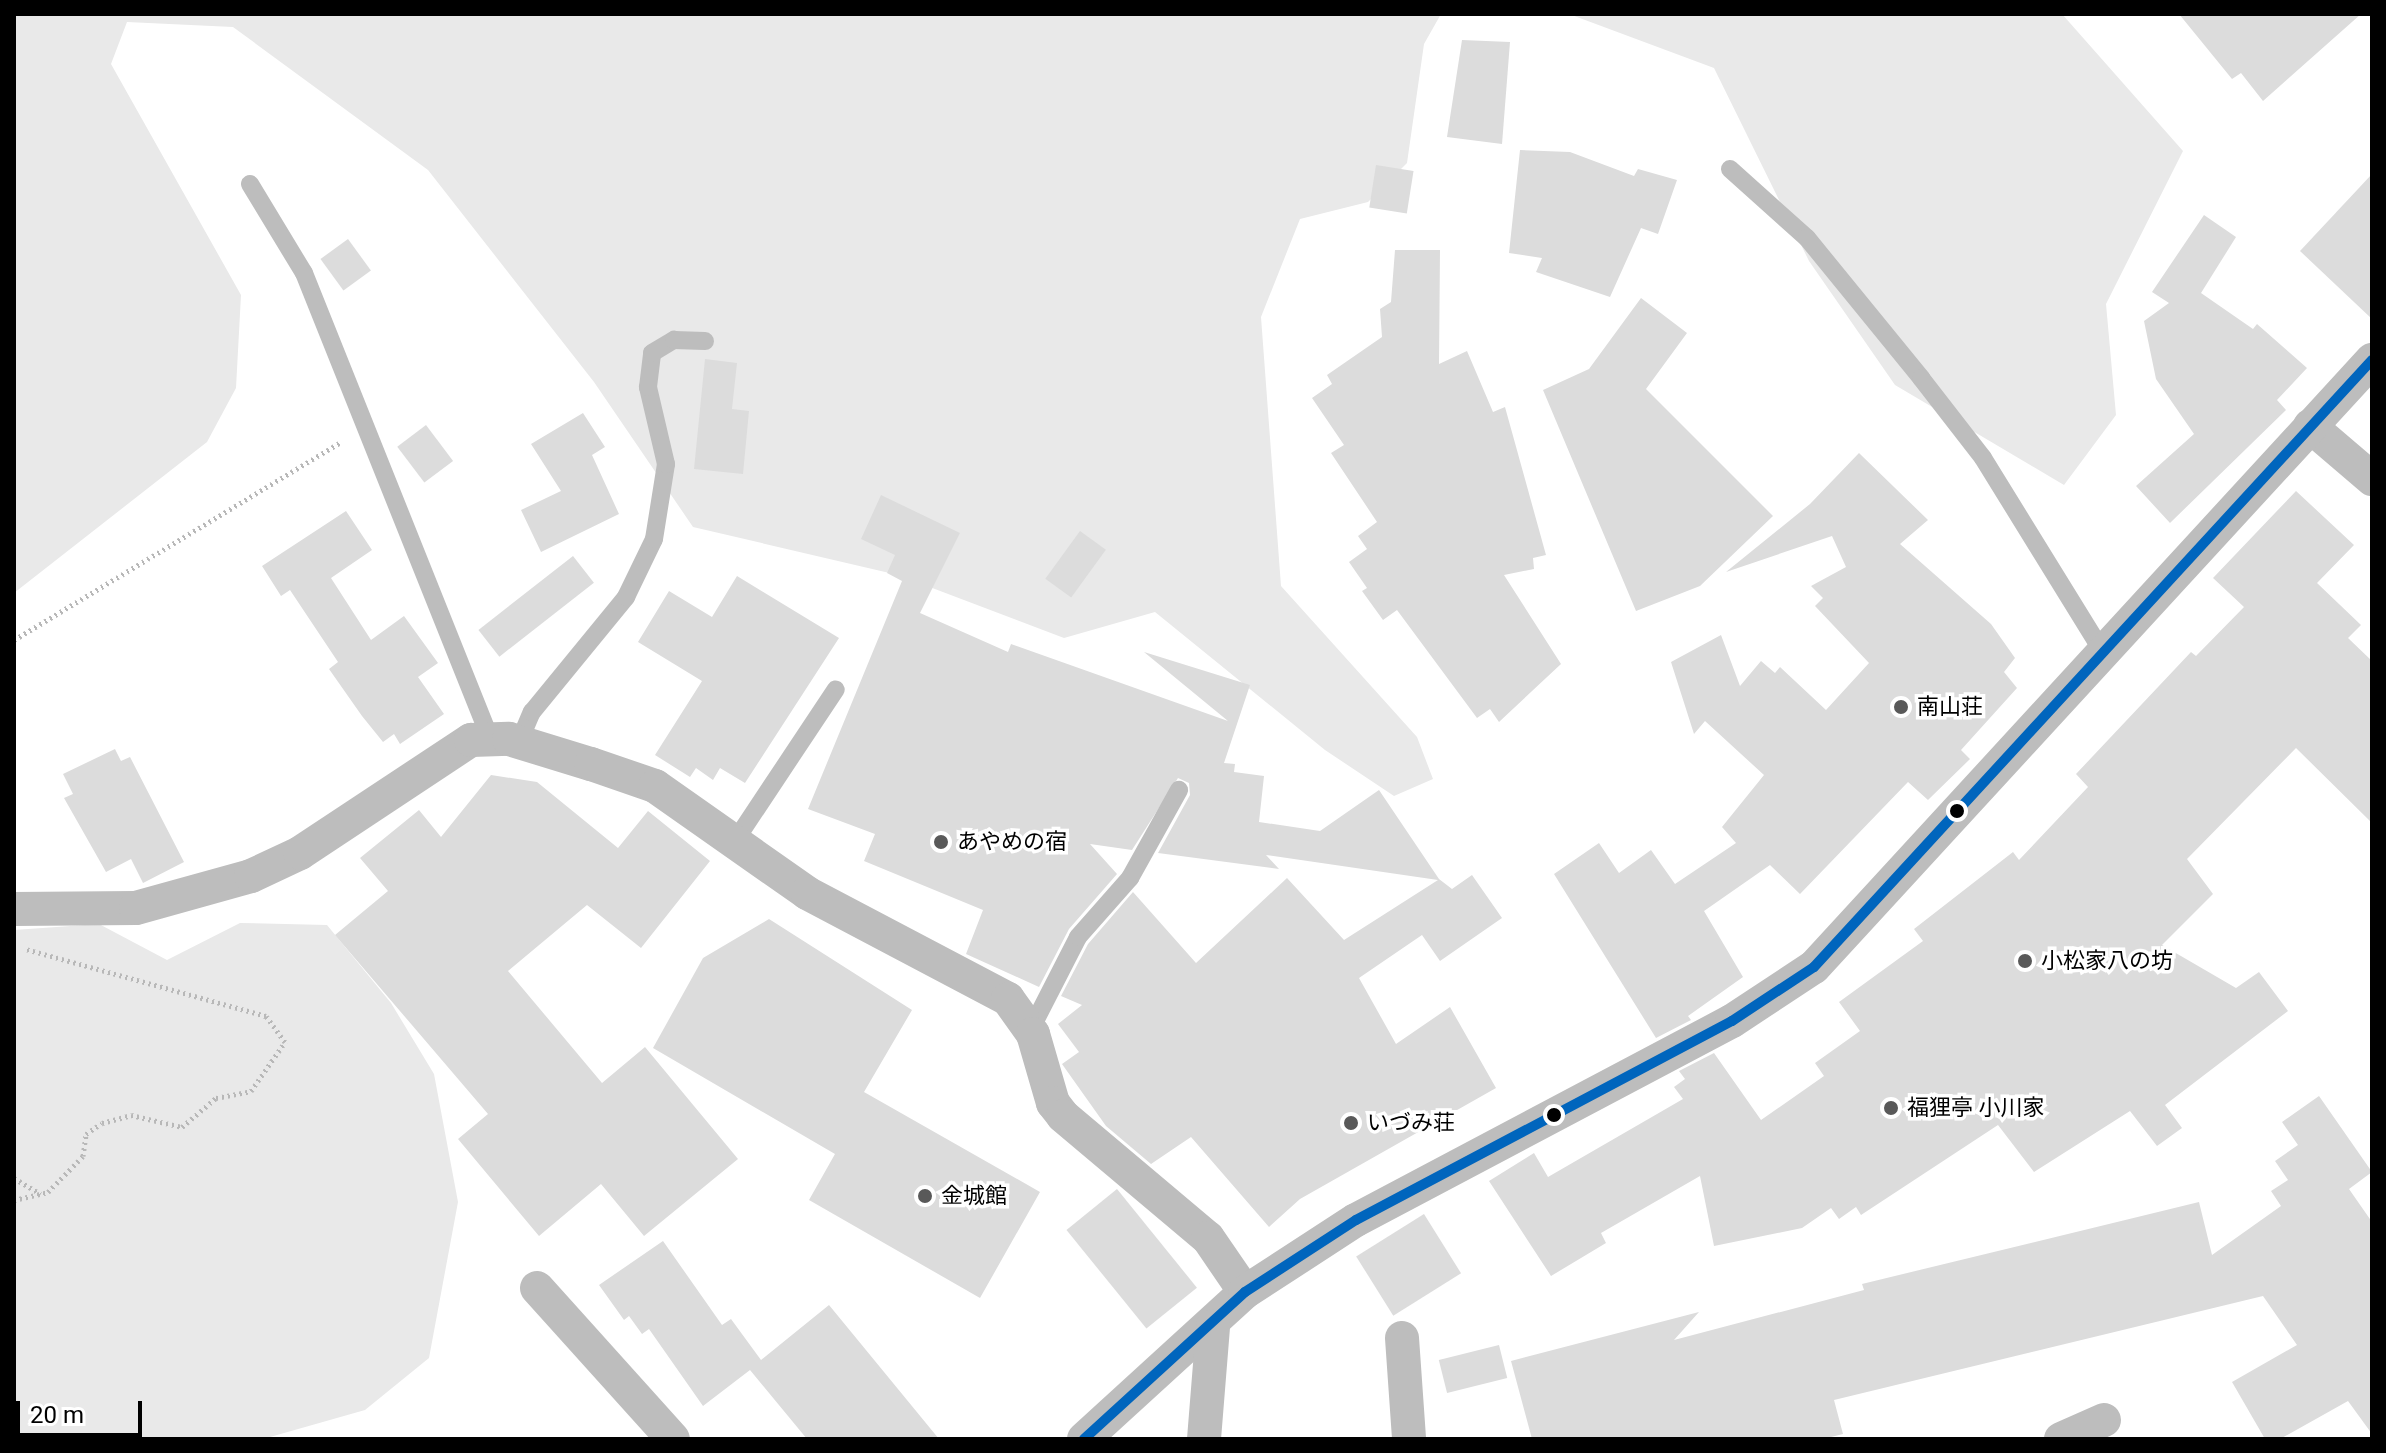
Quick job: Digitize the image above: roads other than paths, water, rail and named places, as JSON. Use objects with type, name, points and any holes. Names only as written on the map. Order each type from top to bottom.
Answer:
[{"type":"street","points":[[1084,1439],[1213,1326],[1245,1292],[1356,1220],[1732,1021],[1814,967],[2101,649],[2372,360]]},
{"type":"street","points":[[2310,426],[2372,479]]},
{"type":"street","points":[[14,909],[136,908],[251,876],[300,853],[471,740],[504,740],[655,786],[807,893],[1008,999],[1031,1029],[1063,1116],[1208,1238],[1245,1292]]},
{"type":"street","points":[[537,1288],[673,1439]]},
{"type":"street","points":[[1204,1439],[1213,1326]]},
{"type":"street","points":[[1402,1338],[1409,1439]]},
{"type":"street","points":[[2061,1439],[2104,1420]]},
{"type":"lane","points":[[1730,169],[1807,238],[1983,458],[2101,649]]},
{"type":"lane","points":[[250,184],[304,273],[504,740],[532,712],[626,597],[654,539],[666,464],[648,387],[652,353],[674,340],[705,341]]},
{"type":"lane","points":[[735,841],[836,689]]},
{"type":"lane","points":[[1031,1029],[1078,937],[1130,878],[1179,790]]},
{"type":"place","name":"南山荘","points":[[1901,707]]},
{"type":"place","name":"あやめの宿","points":[[941,842]]},
{"type":"place","name":"小松家八の坊","points":[[2025,961]]},
{"type":"place","name":"福狸亭 小川家","points":[[1891,1108]]},
{"type":"place","name":"いづみ荘","points":[[1351,1123]]},
{"type":"place","name":"金城館","points":[[925,1196]]}]
